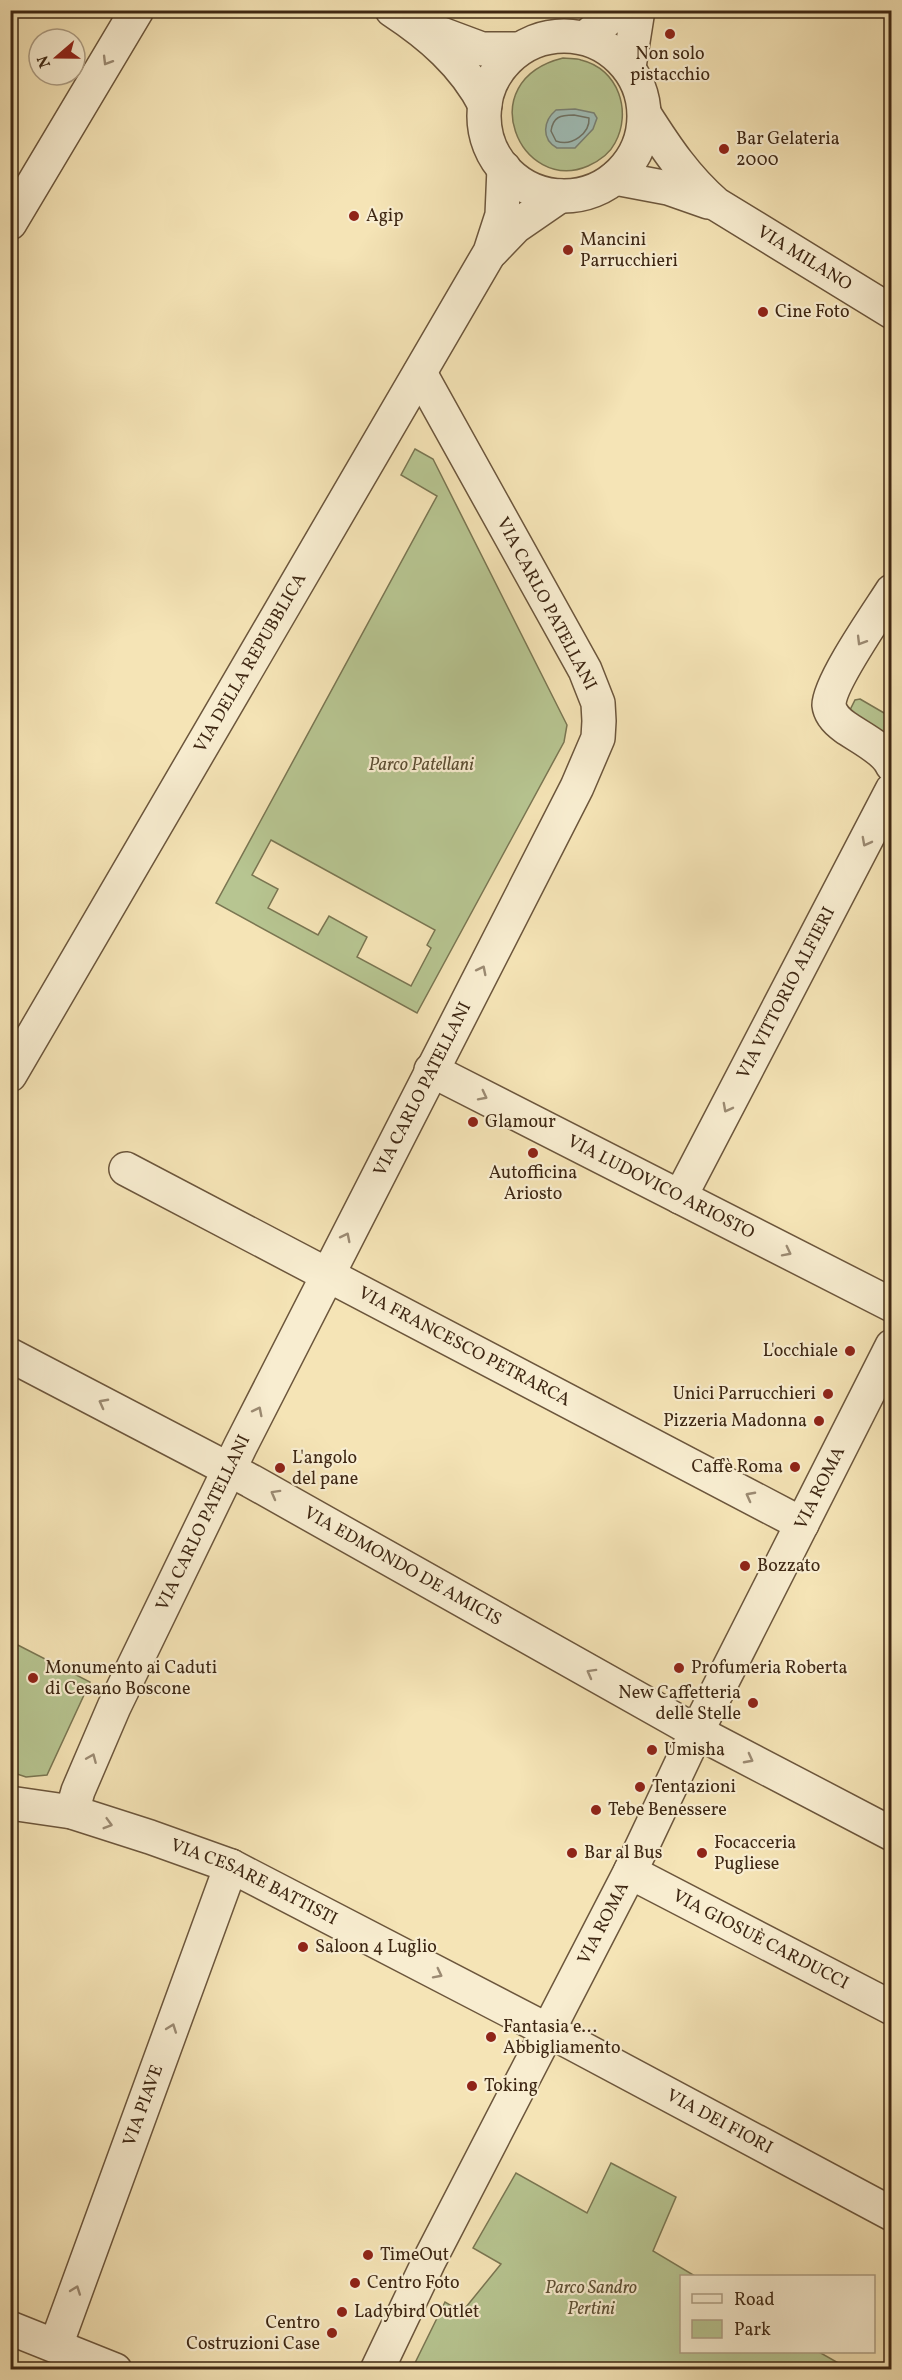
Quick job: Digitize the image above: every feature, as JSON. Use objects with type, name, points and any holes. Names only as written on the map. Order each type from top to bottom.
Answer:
[{"type":"street","points":[[10,223],[137,10]]},
{"type":"street","points":[[585,38],[619,10]]},
{"type":"street","points":[[629,68],[638,10]]},
{"type":"street","points":[[399,15],[482,50],[519,49]]},
{"type":"street","points":[[399,15],[461,67],[485,105]]},
{"type":"street","points":[[562,35],[585,38],[602,44],[617,55],[638,82],[645,115],[643,133],[637,150],[628,165],[599,189],[580,195],[560,196],[529,188],[504,168],[487,139],[485,105],[488,89],[506,60],[519,49],[539,39],[562,35]]},
{"type":"street","name":"VIA MILANO","points":[[645,115],[681,169],[694,185],[716,204],[891,312]]},
{"type":"street","name":"VIA DELLA REPUBBLICA","points":[[10,1076],[490,252],[502,215],[504,168]]},
{"type":"street","name":"VIA MILANO","points":[[615,178],[668,188],[716,204]]},
{"type":"street","name":"VIA DELLA REPUBBLICA","points":[[490,252],[515,227],[560,196]]},
{"type":"street","name":"VIA CARLO PATELLANI","points":[[72,1812],[78,1791],[114,1707],[229,1469],[577,787],[598,738],[598,703],[585,670],[420,373]]},
{"type":"street","points":[[891,591],[841,674],[830,697],[829,708],[837,721],[889,759],[891,765]]},
{"type":"street","name":"VIA VITTORIO ALFIERI","points":[[680,1197],[891,790]]},
{"type":"street","name":"VIA LUDOVICO ARIOSTO","points":[[431,1070],[891,1305]]},
{"type":"street","name":"VIA FRANCESCO PETRARCA","points":[[126,1169],[802,1524]]},
{"type":"street","name":"VIA ROMA","points":[[377,2370],[429,2261],[630,1872],[697,1732],[891,1346]]},
{"type":"street","name":"VIA EDMONDO DE AMICIS","points":[[10,1355],[229,1469],[697,1732],[891,1834]]},
{"type":"street","name":"VIA CESARE BATTISTI","points":[[10,1803],[72,1812],[231,1866],[547,2030]]},
{"type":"street","name":"VIA PIAVE","points":[[56,2345],[231,1866]]},
{"type":"street","name":"VIA GIOSUÈ CARDUCCI","points":[[630,1872],[891,2008]]},
{"type":"street","name":"VIA DEI FIORI","points":[[547,2030],[891,2214]]},
{"type":"street","points":[[10,2328],[115,2370]]},
{"type":"green space","points":[[563,58],[581,60],[605,72],[619,93],[622,105],[620,131],[607,154],[588,166],[564,171],[543,165],[526,151],[516,132],[512,110],[518,89],[535,70]]},
{"type":"green space","name":"Parco Patellani","points":[[415,449],[433,459],[567,725],[564,742],[417,1013],[216,903],[437,496],[401,475]],"holes":[[[271,840],[435,930],[427,945],[431,948],[411,986],[357,957],[367,937],[329,916],[318,935],[268,908],[278,889],[252,875]]]},
{"type":"green space","points":[[860,699],[891,717],[891,737],[856,718],[850,710],[855,700]]},
{"type":"green space","points":[[10,1641],[90,1682],[47,1775],[26,1777],[11,1772]]},
{"type":"green space","name":"Parco Sandro Pertini","points":[[611,2163],[676,2197],[653,2251],[693,2275],[680,2275],[680,2353],[821,2353],[849,2369],[412,2369],[445,2302],[462,2312],[501,2264],[473,2248],[516,2173],[587,2213]]},
{"type":"water","points":[[575,109],[594,113],[597,118],[593,129],[575,148],[557,148],[546,135],[548,119],[556,110]]},
{"type":"place","name":"Non solo pistacchio","points":[[670,34]]},
{"type":"place","name":"Bar Gelateria 2000","points":[[724,149]]},
{"type":"place","name":"Agip","points":[[354,216]]},
{"type":"place","name":"Mancini Parrucchieri","points":[[568,250]]},
{"type":"place","name":"Cine Foto","points":[[763,312]]},
{"type":"place","name":"Glamour","points":[[473,1122]]},
{"type":"place","name":"Autofficina Ariosto","points":[[533,1153]]},
{"type":"place","name":"L'occhiale","points":[[850,1351]]},
{"type":"place","name":"Unici Parrucchieri","points":[[828,1394]]},
{"type":"place","name":"Pizzeria Madonna","points":[[819,1421]]},
{"type":"place","name":"Caffè Roma","points":[[795,1467]]},
{"type":"place","name":"L'angolo del pane","points":[[280,1468]]},
{"type":"place","name":"Bozzato","points":[[745,1566]]},
{"type":"place","name":"Profumeria Roberta","points":[[679,1668]]},
{"type":"place","name":"Monumento ai Caduti di Cesano Boscone","points":[[33,1678]]},
{"type":"place","name":"New Caffetteria delle Stelle","points":[[753,1703]]},
{"type":"place","name":"Umisha","points":[[652,1750]]},
{"type":"place","name":"Tentazioni","points":[[640,1787]]},
{"type":"place","name":"Tebe Benessere","points":[[596,1810]]},
{"type":"place","name":"Bar al Bus","points":[[572,1853]]},
{"type":"place","name":"Focacceria Pugliese","points":[[702,1853]]},
{"type":"place","name":"Saloon 4 Luglio","points":[[303,1947]]},
{"type":"place","name":"Fantasia e... Abbigliamento","points":[[491,2037]]},
{"type":"place","name":"Toking","points":[[472,2086]]},
{"type":"place","name":"TimeOut","points":[[368,2255]]},
{"type":"place","name":"Centro Foto","points":[[355,2283]]},
{"type":"place","name":"Ladybird Outlet","points":[[342,2312]]},
{"type":"place","name":"Centro Costruzioni Case","points":[[332,2333]]}]
